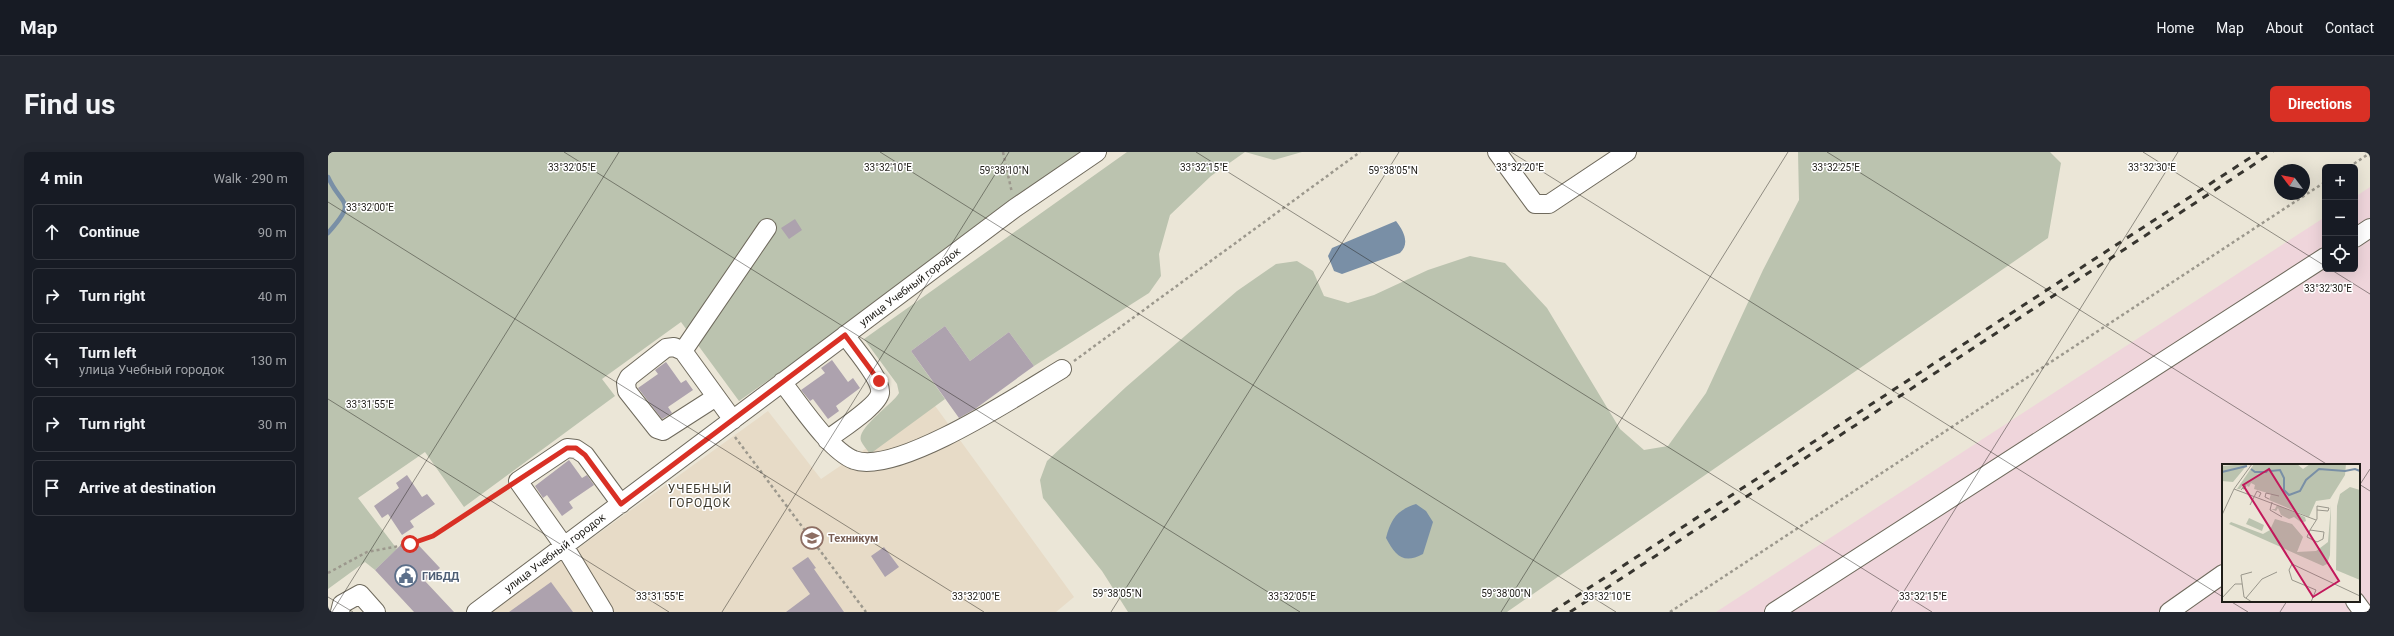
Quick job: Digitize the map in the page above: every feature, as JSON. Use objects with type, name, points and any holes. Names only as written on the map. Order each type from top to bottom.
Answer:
[{"type":"lane","name":"улица Учебный городок","points":[[476,612],[1015,208],[1097,152]]},
{"type":"lane","points":[[1497,152],[1535,204],[1549,204],[1627,152]]},
{"type":"lane","points":[[683,351],[767,228]]},
{"type":"lane","points":[[2358,236],[2370,228]]},
{"type":"lane","points":[[1774,612],[2322,259]]},
{"type":"lane","points":[[827,440],[874,403],[880,393],[879,381],[845,335]]},
{"type":"lane","points":[[716,397],[663,431],[657,429],[627,391],[626,383],[629,377],[666,348],[674,347],[683,351],[716,397],[729,423]]},
{"type":"lane","points":[[782,382],[827,440],[853,460],[871,463],[889,460],[939,440],[1062,369]]},
{"type":"lane","points":[[604,612],[564,546],[518,481],[567,448],[576,448],[585,455],[621,504]]},
{"type":"lane","points":[[2169,612],[2222,575]]},
{"type":"lane","points":[[340,612],[342,604],[360,594],[376,612]]},
{"type":"lane","points":[[2356,602],[2363,612]]},
{"type":"path","points":[[1003,152],[1015,208]]},
{"type":"path","points":[[1062,369],[1360,152]]},
{"type":"path","points":[[2353,164],[2370,153]]},
{"type":"path","points":[[1670,612],[2322,184]]},
{"type":"path","points":[[729,423],[866,612]]},
{"type":"path","points":[[328,573],[368,552],[410,544],[433,536],[518,481]]},
{"type":"shaded area","points":[[2370,187],[2370,612],[1716,612],[2322,219],[2322,272],[2358,272],[2358,195]]},
{"type":"shaded area","name":"Техникум","points":[[933,403],[1074,597],[1056,612],[490,612],[768,411],[821,479]]},
{"type":"green space","points":[[328,152],[1090,152],[739,401],[681,322],[602,379],[615,396],[464,507],[425,452],[358,498],[397,549],[375,570],[365,562],[328,589]]},
{"type":"green space","points":[[1127,152],[1245,152],[1211,176],[1170,215],[1159,254],[1161,276],[1149,293],[1034,366],[1009,332],[970,361],[945,326],[911,351],[945,399],[870,454],[861,441],[861,436],[869,423],[899,393],[897,384],[864,339]]},
{"type":"green space","points":[[1245,152],[1302,152],[1274,160]]},
{"type":"green space","points":[[1798,152],[2050,152],[2061,163],[2048,238],[1507,612],[1128,612],[1102,571],[1043,498],[1040,480],[1047,461],[1126,387],[1237,291],[1276,264],[1297,261],[1313,271],[1324,296],[1348,303],[1374,295],[1428,270],[1470,256],[1505,263],[1547,308],[1620,429],[1644,450],[1668,446],[1706,393],[1763,270],[1799,200]]},
{"type":"water","points":[[1396,221],[1405,237],[1405,246],[1400,253],[1342,274],[1334,271],[1328,256],[1332,248]]},
{"type":"water","points":[[1416,504],[1426,511],[1433,522],[1423,554],[1410,559],[1396,553],[1386,538],[1393,520],[1399,512]]},
{"type":"building","points":[[795,219],[802,230],[789,239],[781,228]]},
{"type":"building","points":[[945,326],[970,361],[1009,332],[1034,366],[975,409],[959,418],[911,351]]},
{"type":"building","points":[[832,360],[848,382],[853,378],[860,388],[836,406],[839,411],[828,419],[813,399],[810,401],[801,390],[825,373],[821,368]]},
{"type":"building","points":[[666,362],[681,383],[686,380],[693,390],[668,407],[672,413],[662,419],[638,388],[658,374],[655,370]]},
{"type":"building","points":[[569,460],[582,478],[587,475],[594,485],[569,502],[573,508],[562,516],[547,495],[543,498],[535,486]]},
{"type":"building","points":[[407,475],[422,497],[427,494],[435,504],[410,521],[414,527],[402,535],[388,514],[382,518],[374,506],[399,488],[396,483]]},
{"type":"building","name":"ГИБДД","points":[[410,536],[440,568],[425,581],[454,612],[414,612],[375,570]]},
{"type":"building","points":[[884,547],[899,567],[885,577],[871,556]]},
{"type":"building","points":[[808,557],[816,568],[814,569],[844,612],[786,612],[810,594],[792,568]]},
{"type":"building","points":[[551,582],[573,612],[509,612]]},
{"type":"waterway","points":[[328,177],[342,199],[345,209],[343,214],[328,233]]},
{"type":"railway","points":[[1552,612],[2259,152]]},
{"type":"railway","points":[[1570,612],[2273,152]]},
{"type":"place","name":"Техникум","points":[[812,538]]},
{"type":"place","name":"ГИБДД","points":[[406,576]]},
{"type":"district","name":"УЧЕБНЫЙ ГОРОДОК","points":[[700,496]]},
{"type":"route","points":[[410,544],[433,536],[567,448],[576,448],[585,455],[621,504],[845,335],[879,381]]}]
